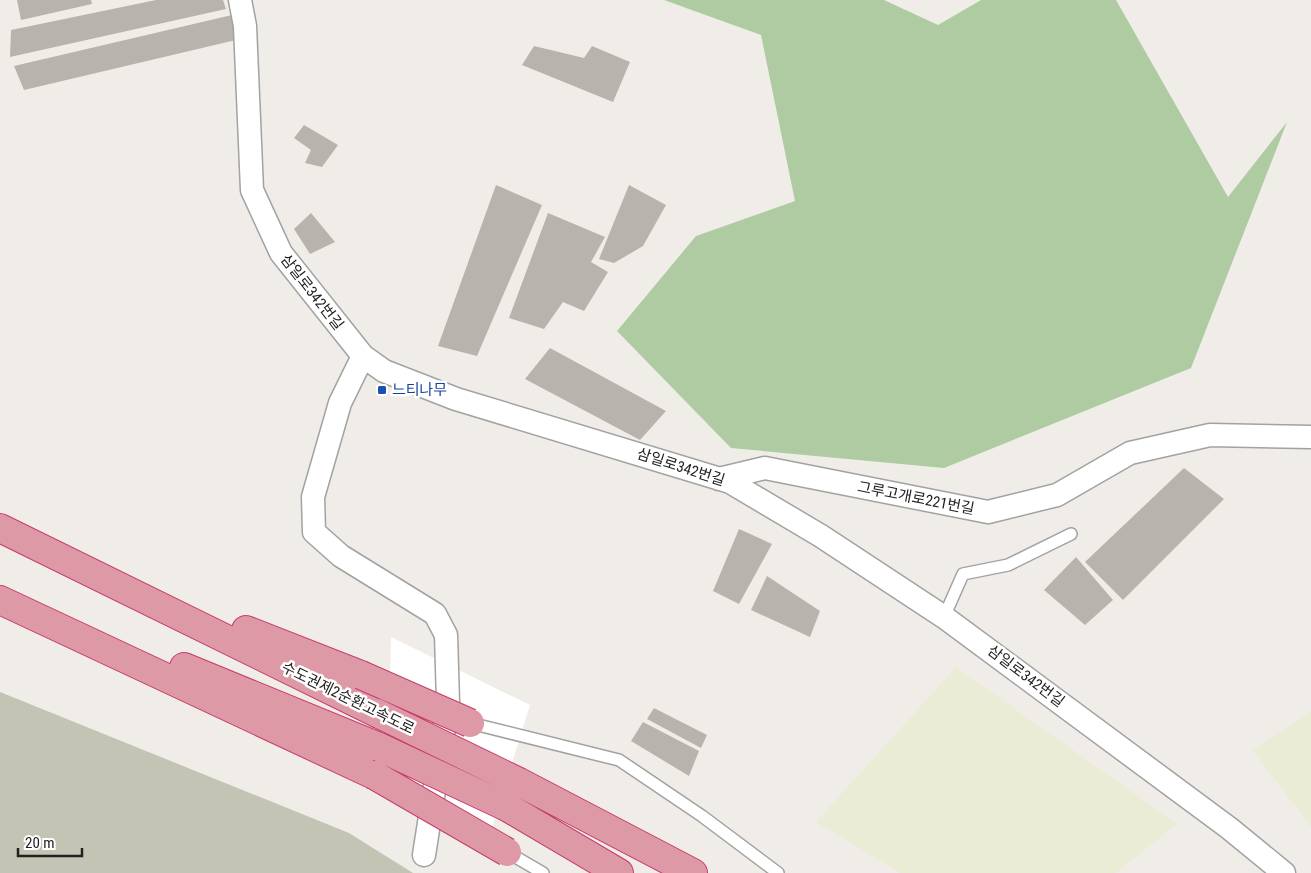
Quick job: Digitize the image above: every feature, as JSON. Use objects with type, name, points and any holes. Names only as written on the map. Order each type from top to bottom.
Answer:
[{"type":"highway","points":[[2,529],[241,628],[361,675],[470,724]]},
{"type":"highway","name":"수도권제2순환고속도로","points":[[2,529],[519,782],[694,873]]},
{"type":"highway","name":"수도권제2순환고속도로","points":[[0,591],[379,747],[507,807],[619,873]]},
{"type":"highway","points":[[0,600],[374,775],[507,852]]},
{"type":"street","name":"삼일로342번길","points":[[240,0],[245,26],[252,190],[281,253],[363,356],[384,372],[456,399],[730,482],[822,536],[944,616],[1229,828],[1284,873]]},
{"type":"street","points":[[363,356],[340,403],[313,497],[314,532],[341,556],[435,614],[446,634],[448,702],[424,855]]},
{"type":"street","name":"그루고개로221번길","points":[[719,479],[765,468],[988,512],[1057,494],[1130,453],[1210,435],[1311,437]]},
{"type":"lane","points":[[944,616],[963,574],[1008,565],[1071,534]]},
{"type":"lane","points":[[470,724],[619,760],[702,816],[778,873]]},
{"type":"lane","points":[[507,852],[543,873]]},
{"type":"shaded area","points":[[0,692],[349,833],[413,873],[0,873]]},
{"type":"green space","points":[[664,0],[884,0],[938,25],[981,0],[1116,0],[1228,197],[1287,122],[1191,368],[944,468],[731,448],[617,331],[696,236],[795,201],[761,35]]},
{"type":"green space","points":[[956,667],[1177,824],[1116,873],[900,873],[816,822]]},
{"type":"green space","points":[[1311,711],[1311,827],[1252,750]]},
{"type":"pier","points":[[391,637],[530,705],[486,847],[387,792]]},
{"type":"building","points":[[17,0],[91,0],[92,4],[21,20]]},
{"type":"building","points":[[156,0],[223,0],[226,9],[10,57],[11,30]]},
{"type":"building","points":[[232,15],[236,40],[24,90],[14,66]]},
{"type":"building","points":[[534,46],[584,58],[592,46],[630,62],[613,102],[522,65]]},
{"type":"building","points":[[304,125],[338,145],[322,167],[305,163],[311,150],[294,138]]},
{"type":"building","points":[[496,185],[542,205],[477,356],[438,346]]},
{"type":"building","points":[[629,185],[666,205],[643,246],[614,263],[599,259]]},
{"type":"building","points":[[311,213],[335,242],[310,254],[294,229]]},
{"type":"building","points":[[548,213],[605,237],[591,262],[608,272],[584,311],[563,302],[544,329],[509,318]]},
{"type":"building","points":[[550,348],[666,411],[640,440],[525,379]]},
{"type":"building","points":[[1184,468],[1224,499],[1123,600],[1085,562]]},
{"type":"building","points":[[739,529],[772,544],[739,604],[713,591]]},
{"type":"building","points":[[1076,557],[1113,600],[1085,625],[1044,590]]},
{"type":"building","points":[[767,576],[820,611],[810,637],[751,610]]},
{"type":"building","points":[[654,708],[707,735],[701,748],[647,719]]},
{"type":"building","points":[[643,722],[699,751],[689,776],[631,741]]},
{"type":"place","name":"느티나무","points":[[382,390]]}]
